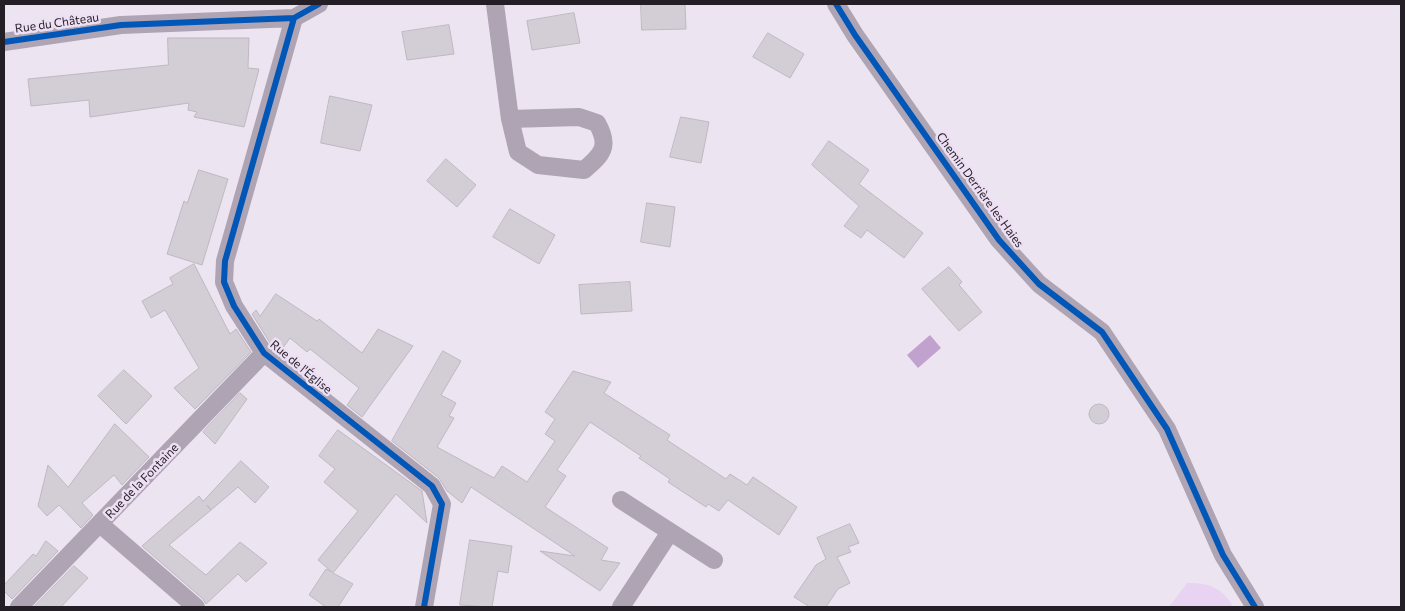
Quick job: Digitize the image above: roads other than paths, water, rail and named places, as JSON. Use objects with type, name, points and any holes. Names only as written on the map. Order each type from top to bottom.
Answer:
[{"type":"street","name":"Rue du Château","points":[[4,42],[121,25],[294,18],[320,4]]},
{"type":"street","points":[[495,4],[510,119],[518,152],[538,165],[584,170],[599,157],[603,147],[604,136],[596,123],[579,117],[510,119]]},
{"type":"street","name":"Chemin Derrière les Haies","points":[[836,4],[860,43],[999,240],[1039,284],[1102,332],[1167,429],[1223,555],[1255,607]]},
{"type":"street","name":"Rue de l'Église","points":[[294,18],[225,261],[224,282],[234,306],[264,353],[432,486],[442,504],[424,607]]},
{"type":"street","name":"Rue de la Fontaine","points":[[19,607],[264,353]]},
{"type":"street","points":[[621,500],[714,560]]},
{"type":"street","points":[[100,524],[196,607]]},
{"type":"street","points":[[620,607],[670,532]]}]
